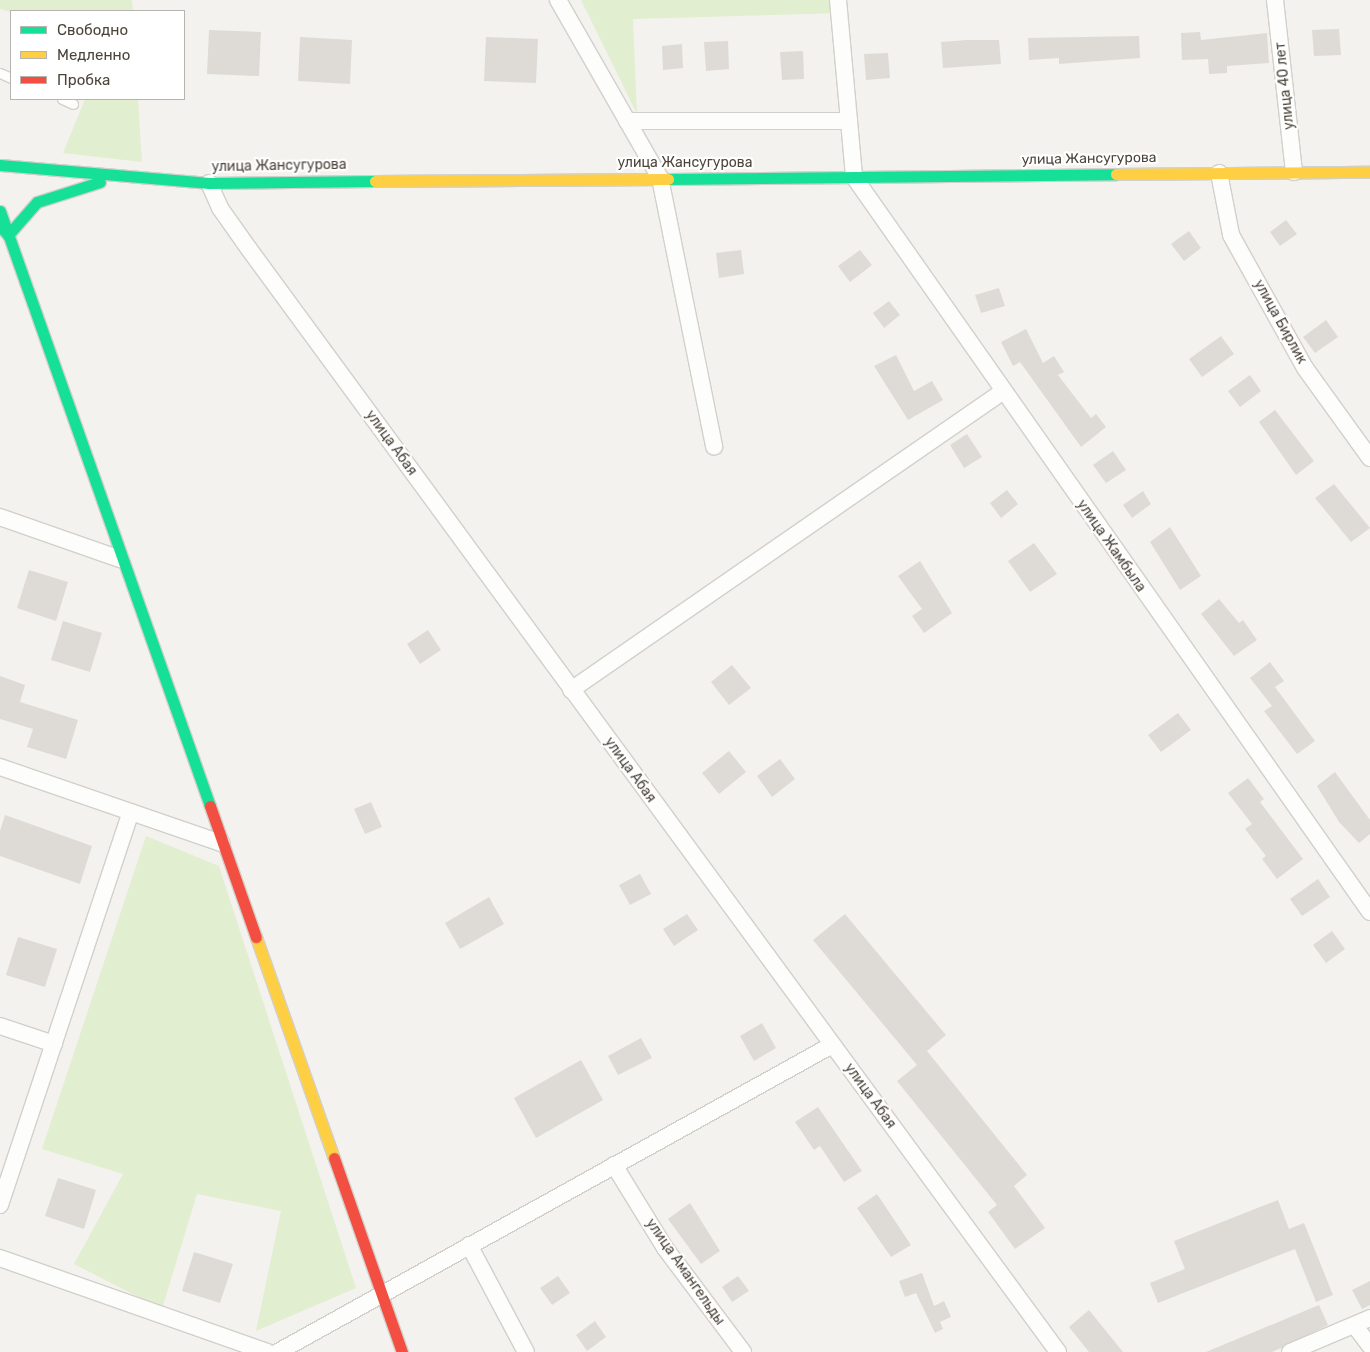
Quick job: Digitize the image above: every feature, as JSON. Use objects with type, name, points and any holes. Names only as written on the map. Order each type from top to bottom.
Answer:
[{"type":"main road","name":"улица Жансугурова","points":[[0,166],[117,178],[209,183],[1370,172]]},
{"type":"main road","points":[[4,231],[37,202],[68,190],[117,178]]},
{"type":"main road","points":[[0,211],[4,231],[402,1352]]},
{"type":"street","points":[[558,0],[660,178],[714,447]]},
{"type":"street","points":[[838,0],[854,177]]},
{"type":"street","name":"улица 40 лет","points":[[1276,0],[1294,172]]},
{"type":"street","points":[[627,121],[849,121]]},
{"type":"street","name":"улица Бирлик","points":[[1219,173],[1231,235],[1305,368],[1370,458]]},
{"type":"street","name":"улица Жамбыла","points":[[854,177],[1002,392],[1370,912]]},
{"type":"street","name":"улица Абая","points":[[209,183],[220,208],[249,249],[1058,1352]]},
{"type":"street","points":[[571,690],[1002,392]]},
{"type":"street","points":[[0,517],[120,559]]},
{"type":"street","points":[[0,767],[221,843]]},
{"type":"street","points":[[0,1205],[132,812]]},
{"type":"street","points":[[0,1026],[54,1044]]},
{"type":"street","points":[[278,1352],[832,1045]]},
{"type":"street","name":"улица Амангельды","points":[[614,1165],[665,1248],[743,1352]]},
{"type":"street","points":[[469,1245],[526,1352]]},
{"type":"street","points":[[0,1258],[266,1352]]},
{"type":"street","points":[[1290,1352],[1370,1318]]},
{"type":"street","points":[[1355,1326],[1370,1346]]},
{"type":"lane","points":[[64,100],[73,104]]},
{"type":"green space","points":[[0,0],[132,0],[133,10],[10,10],[10,12],[0,9]]},
{"type":"green space","points":[[581,0],[835,0],[840,13],[633,19],[637,114]]},
{"type":"green space","points":[[85,100],[138,100],[142,162],[63,153]]},
{"type":"green space","points":[[146,836],[219,866],[356,1288],[256,1331],[281,1211],[197,1194],[162,1309],[74,1264],[123,1174],[42,1149]]},
{"type":"building","points":[[1339,29],[1341,55],[1314,56],[1312,30]]},
{"type":"building","points":[[209,30],[261,32],[259,76],[207,74]]},
{"type":"building","points":[[1200,32],[1201,40],[1267,33],[1269,63],[1227,66],[1227,73],[1209,74],[1208,59],[1182,60],[1181,33]]},
{"type":"building","points":[[1139,36],[1140,58],[1059,64],[1059,58],[1029,60],[1028,38]]},
{"type":"building","points":[[300,37],[352,40],[350,84],[298,81]]},
{"type":"building","points":[[486,37],[538,39],[536,83],[484,81]]},
{"type":"building","points":[[999,40],[1001,64],[943,68],[941,42]]},
{"type":"building","points":[[728,41],[729,69],[706,71],[704,42]]},
{"type":"building","points":[[682,44],[683,68],[663,70],[662,46]]},
{"type":"building","points":[[803,51],[804,79],[782,80],[780,52]]},
{"type":"building","points":[[888,53],[890,78],[866,80],[864,54]]},
{"type":"building","points":[[1286,220],[1297,234],[1280,246],[1270,232]]},
{"type":"building","points":[[1189,231],[1201,248],[1184,261],[1171,244]]},
{"type":"building","points":[[741,250],[744,274],[719,278],[716,253]]},
{"type":"building","points":[[860,250],[872,265],[850,282],[838,266]]},
{"type":"building","points":[[999,288],[1005,306],[981,313],[975,295]]},
{"type":"building","points":[[889,301],[900,315],[884,328],[873,313]]},
{"type":"building","points":[[1326,320],[1338,337],[1315,353],[1303,337]]},
{"type":"building","points":[[1026,329],[1043,363],[1054,356],[1064,372],[1058,375],[1091,418],[1096,414],[1106,427],[1081,447],[1020,362],[1013,366],[1001,342]]},
{"type":"building","points":[[1221,336],[1234,354],[1202,377],[1189,359]]},
{"type":"building","points":[[896,355],[914,391],[932,381],[943,400],[908,420],[874,366]]},
{"type":"building","points":[[1250,375],[1261,391],[1240,407],[1228,391]]},
{"type":"building","points":[[1275,410],[1314,461],[1296,475],[1259,422]]},
{"type":"building","points":[[967,434],[982,457],[964,468],[950,445]]},
{"type":"building","points":[[1113,451],[1126,470],[1106,483],[1093,465]]},
{"type":"building","points":[[1334,484],[1370,528],[1351,542],[1315,498]]},
{"type":"building","points":[[1007,490],[1018,504],[1001,518],[990,503]]},
{"type":"building","points":[[1143,491],[1151,504],[1132,518],[1123,505]]},
{"type":"building","points":[[1170,527],[1201,576],[1180,590],[1150,542]]},
{"type":"building","points":[[1034,543],[1057,574],[1030,592],[1008,561]]},
{"type":"building","points":[[920,561],[952,613],[924,633],[912,616],[922,609],[898,576]]},
{"type":"building","points":[[29,570],[68,582],[56,621],[17,608]]},
{"type":"building","points":[[1219,599],[1239,623],[1243,620],[1257,640],[1234,656],[1201,614]]},
{"type":"building","points":[[63,621],[102,633],[90,672],[51,660]]},
{"type":"building","points":[[428,630],[441,650],[420,664],[407,644]]},
{"type":"building","points":[[1270,662],[1284,681],[1275,687],[1315,741],[1297,754],[1264,711],[1272,706],[1250,678]]},
{"type":"building","points":[[732,665],[751,688],[729,705],[711,682]]},
{"type":"building","points":[[0,676],[25,685],[20,702],[78,720],[66,759],[27,747],[33,729],[0,719]]},
{"type":"building","points":[[1178,713],[1191,730],[1161,752],[1148,735]]},
{"type":"building","points":[[729,751],[746,772],[719,794],[702,773]]},
{"type":"building","points":[[780,759],[795,779],[772,797],[757,776]]},
{"type":"building","points":[[1335,772],[1370,820],[1370,834],[1359,843],[1339,822],[1317,786]]},
{"type":"building","points":[[1248,778],[1264,799],[1260,802],[1303,859],[1277,879],[1262,859],[1266,856],[1245,829],[1252,824],[1228,793]]},
{"type":"building","points":[[371,802],[382,827],[365,834],[354,809]]},
{"type":"building","points":[[5,815],[92,846],[80,884],[0,856],[0,831]]},
{"type":"building","points":[[640,874],[651,894],[630,905],[619,885]]},
{"type":"building","points":[[1318,879],[1330,897],[1302,916],[1290,899]]},
{"type":"building","points":[[489,897],[504,924],[460,949],[445,923]]},
{"type":"building","points":[[687,914],[698,930],[674,946],[663,929]]},
{"type":"building","points":[[845,914],[946,1035],[927,1051],[1027,1175],[1014,1186],[1045,1228],[1015,1249],[988,1212],[997,1205],[897,1081],[917,1065],[813,940]]},
{"type":"building","points":[[1332,931],[1345,949],[1326,963],[1313,945]]},
{"type":"building","points":[[18,937],[57,949],[45,987],[6,975]]},
{"type":"building","points":[[762,1023],[776,1048],[754,1061],[740,1036]]},
{"type":"building","points":[[641,1038],[652,1058],[618,1075],[608,1056]]},
{"type":"building","points":[[581,1060],[603,1100],[536,1138],[514,1098]]},
{"type":"building","points":[[818,1107],[862,1171],[844,1182],[820,1146],[814,1150],[795,1122]]},
{"type":"building","points":[[58,1178],[96,1190],[84,1229],[45,1216]]},
{"type":"building","points":[[877,1194],[911,1245],[891,1257],[857,1208]]},
{"type":"building","points":[[1278,1200],[1289,1229],[1304,1223],[1333,1295],[1316,1302],[1295,1249],[1158,1303],[1150,1283],[1185,1269],[1174,1241]]},
{"type":"building","points":[[690,1203],[720,1251],[701,1264],[668,1219]]},
{"type":"building","points":[[194,1252],[233,1264],[220,1303],[182,1291]]},
{"type":"building","points":[[922,1273],[934,1306],[944,1301],[951,1317],[940,1322],[943,1329],[935,1333],[916,1293],[905,1297],[899,1281]]},
{"type":"building","points":[[558,1276],[570,1293],[552,1305],[540,1288]]},
{"type":"building","points":[[738,1276],[749,1291],[732,1302],[722,1287]]},
{"type":"building","points":[[1370,1281],[1370,1305],[1362,1309],[1352,1290]]},
{"type":"building","points":[[1319,1305],[1328,1325],[1272,1352],[1206,1352]]},
{"type":"building","points":[[1089,1310],[1123,1352],[1089,1352],[1069,1327]]},
{"type":"building","points":[[595,1321],[606,1337],[587,1351],[576,1335]]},
{"type":"traffic: fast","points":[[0,165],[209,183],[375,181]]},
{"type":"traffic: fast","points":[[668,179],[1116,174]]},
{"type":"traffic: fast","points":[[1,227],[8,235],[37,202],[100,182]]},
{"type":"traffic: fast","points":[[0,211],[210,806]]},
{"type":"traffic: slow","points":[[1116,174],[1370,172]]},
{"type":"traffic: slow","points":[[375,181],[668,179]]},
{"type":"traffic: slow","points":[[256,937],[334,1158]]},
{"type":"traffic: jam","points":[[210,806],[256,937]]},
{"type":"traffic: jam","points":[[334,1158],[402,1352]]}]
